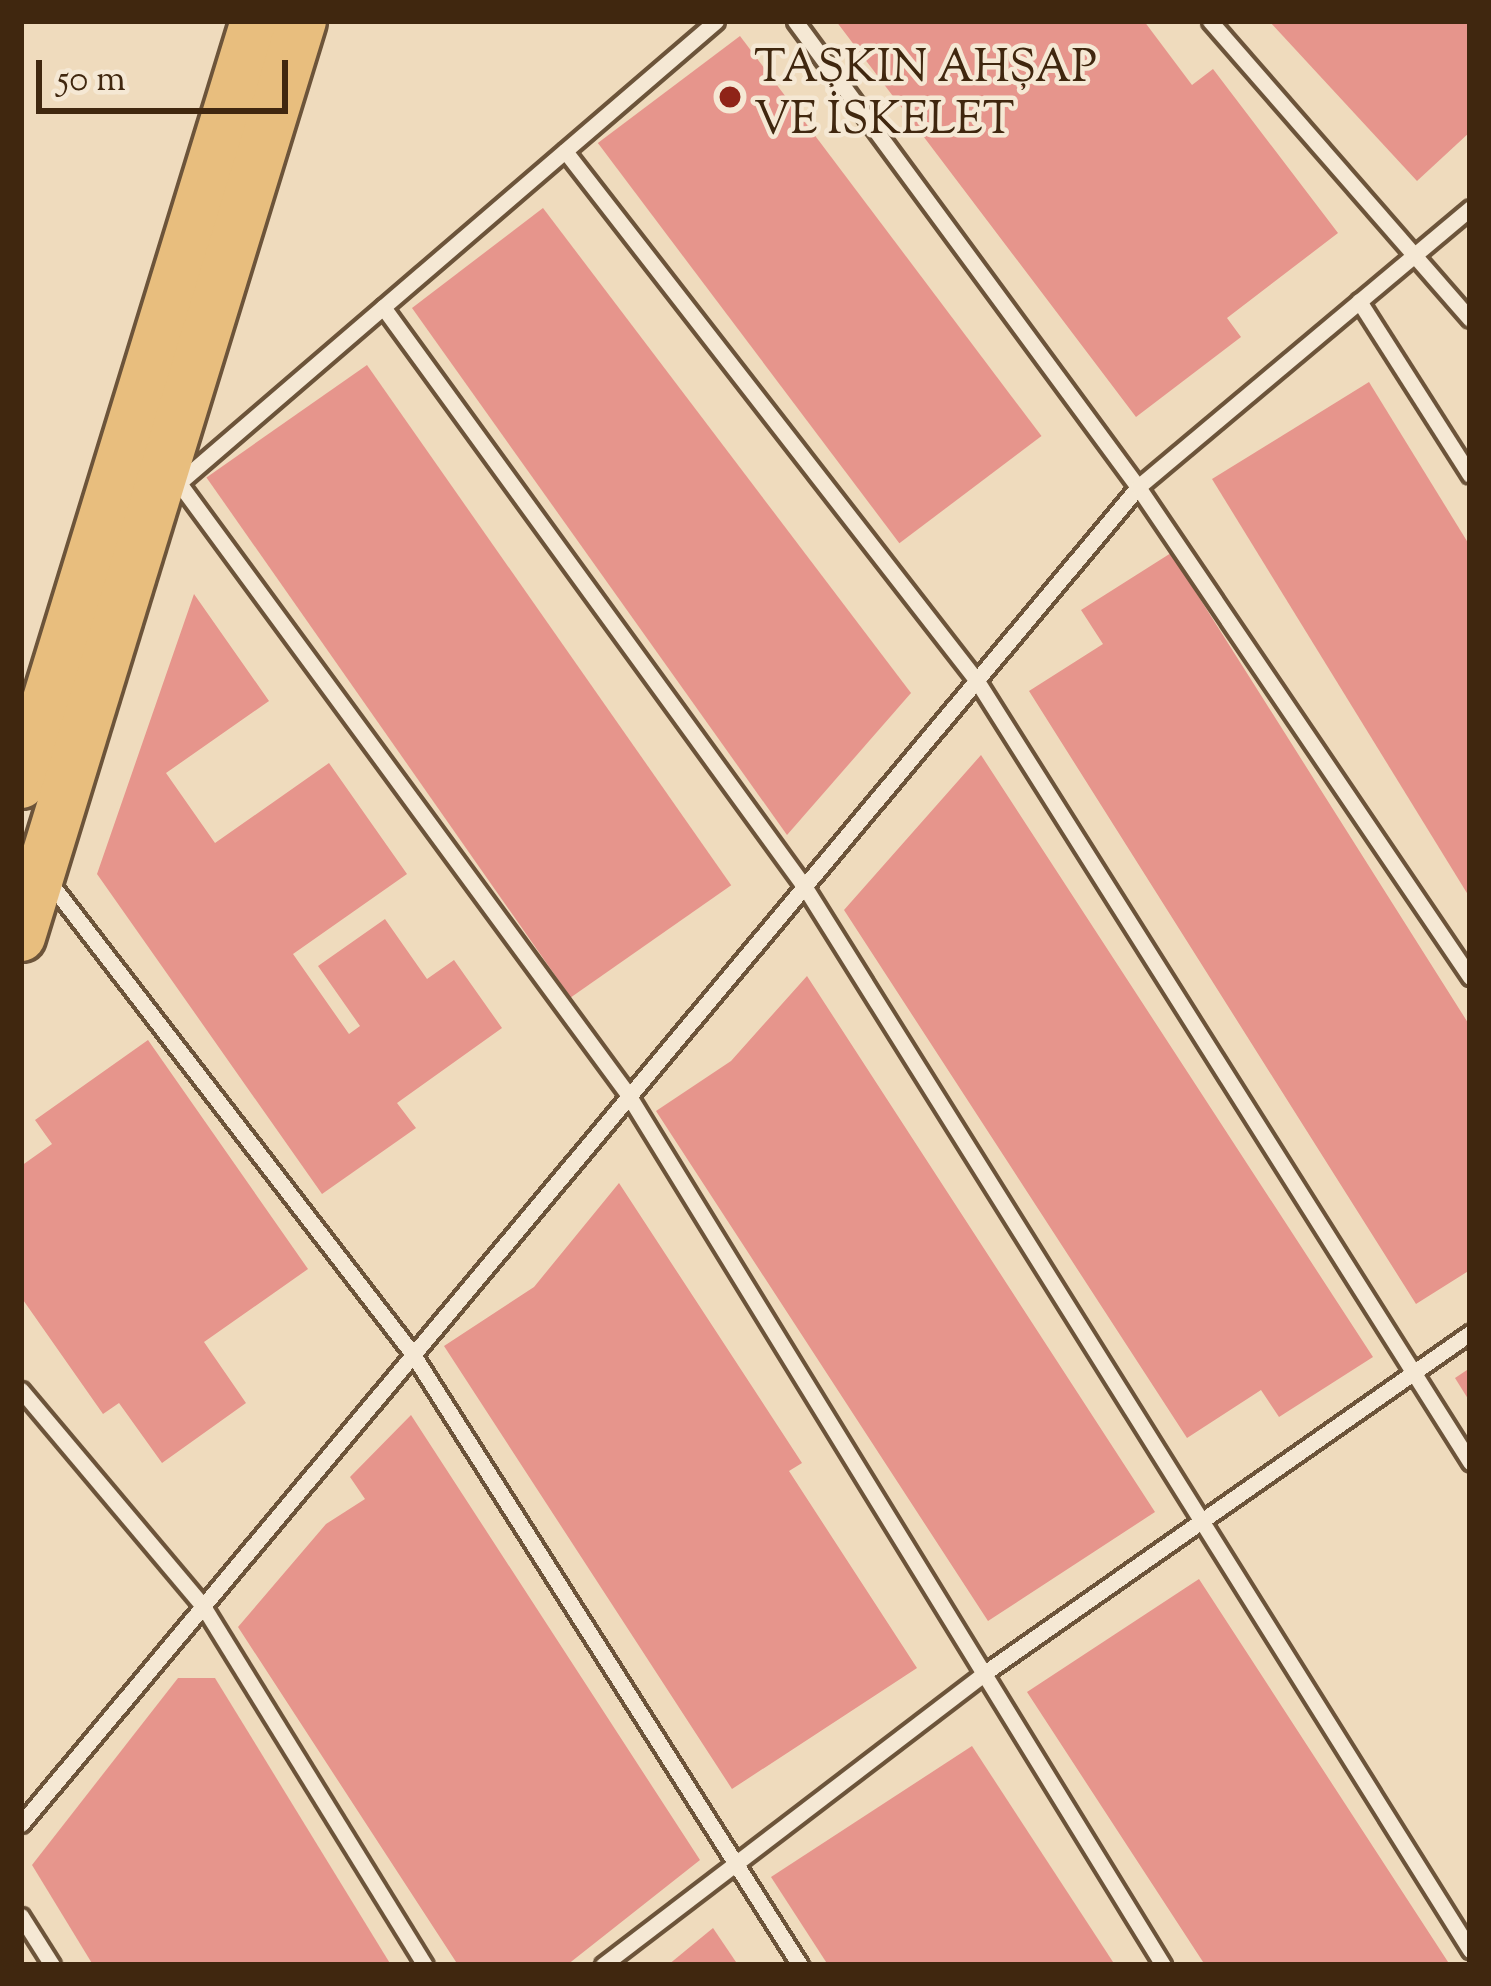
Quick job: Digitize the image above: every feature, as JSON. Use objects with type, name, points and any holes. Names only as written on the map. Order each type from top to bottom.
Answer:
[{"type":"main road","points":[[21,784],[255,21]]},
{"type":"main road","points":[[21,937],[39,868],[176,476],[302,21]]},
{"type":"lane","points":[[716,21],[383,307],[176,476],[626,1094],[1163,1965]]},
{"type":"lane","points":[[795,21],[1138,487],[1470,977]]},
{"type":"lane","points":[[1210,21],[1470,320]]},
{"type":"lane","points":[[565,151],[977,681],[1470,1462]]},
{"type":"lane","points":[[21,1824],[626,1094],[806,889],[1138,487],[1470,208]]},
{"type":"lane","points":[[1359,301],[1470,475]]},
{"type":"lane","points":[[383,307],[806,889],[1470,1950]]},
{"type":"lane","points":[[39,868],[412,1353],[800,1965]]},
{"type":"lane","points":[[603,1965],[983,1674],[1470,1333]]},
{"type":"lane","points":[[21,1390],[203,1606],[425,1965]]},
{"type":"lane","points":[[21,1916],[52,1965]]},
{"type":"building","points":[[836,21],[1144,21],[1192,85],[1213,69],[1338,233],[1227,318],[1241,337],[1136,417]]},
{"type":"building","points":[[1269,21],[1470,21],[1470,132],[1417,181]]},
{"type":"building","points":[[740,36],[1042,436],[899,543],[598,143]]},
{"type":"building","points":[[543,208],[911,693],[787,835],[412,308]]},
{"type":"building","points":[[367,365],[731,885],[571,998],[206,477]]},
{"type":"building","points":[[1369,382],[1470,546],[1470,898],[1212,479]]},
{"type":"building","points":[[1171,553],[1470,1026],[1470,1270],[1416,1304],[1029,691],[1103,644],[1081,610]]},
{"type":"building","points":[[194,594],[269,701],[166,773],[215,843],[329,763],[407,874],[293,954],[349,1034],[360,1026],[318,966],[385,919],[427,979],[454,960],[502,1028],[397,1103],[416,1128],[322,1194],[97,874]]},
{"type":"building","points":[[981,755],[1373,1357],[1279,1417],[1261,1390],[1187,1438],[844,910]]},
{"type":"building","points":[[807,976],[1155,1512],[988,1621],[656,1111],[731,1061]]},
{"type":"building","points":[[148,1040],[308,1269],[204,1342],[246,1403],[162,1463],[119,1403],[103,1414],[21,1297],[21,1166],[52,1144],[35,1120]]},
{"type":"building","points":[[619,1183],[802,1463],[789,1471],[917,1668],[732,1789],[444,1346],[534,1287]]},
{"type":"building","points":[[1470,1368],[1470,1402],[1455,1378]]},
{"type":"building","points":[[411,1415],[700,1860],[567,1965],[458,1965],[238,1627],[326,1524],[365,1499],[350,1477]]},
{"type":"building","points":[[1199,1579],[1450,1965],[1205,1965],[1027,1692]]},
{"type":"building","points":[[178,1678],[215,1678],[391,1965],[93,1965],[32,1865]]},
{"type":"building","points":[[972,1746],[1115,1965],[828,1965],[771,1877]]},
{"type":"building","points":[[713,1928],[738,1965],[668,1965]]},
{"type":"place","name":"TAŞKIN AHŞAP VE İSKELET","points":[[730,97]]}]
